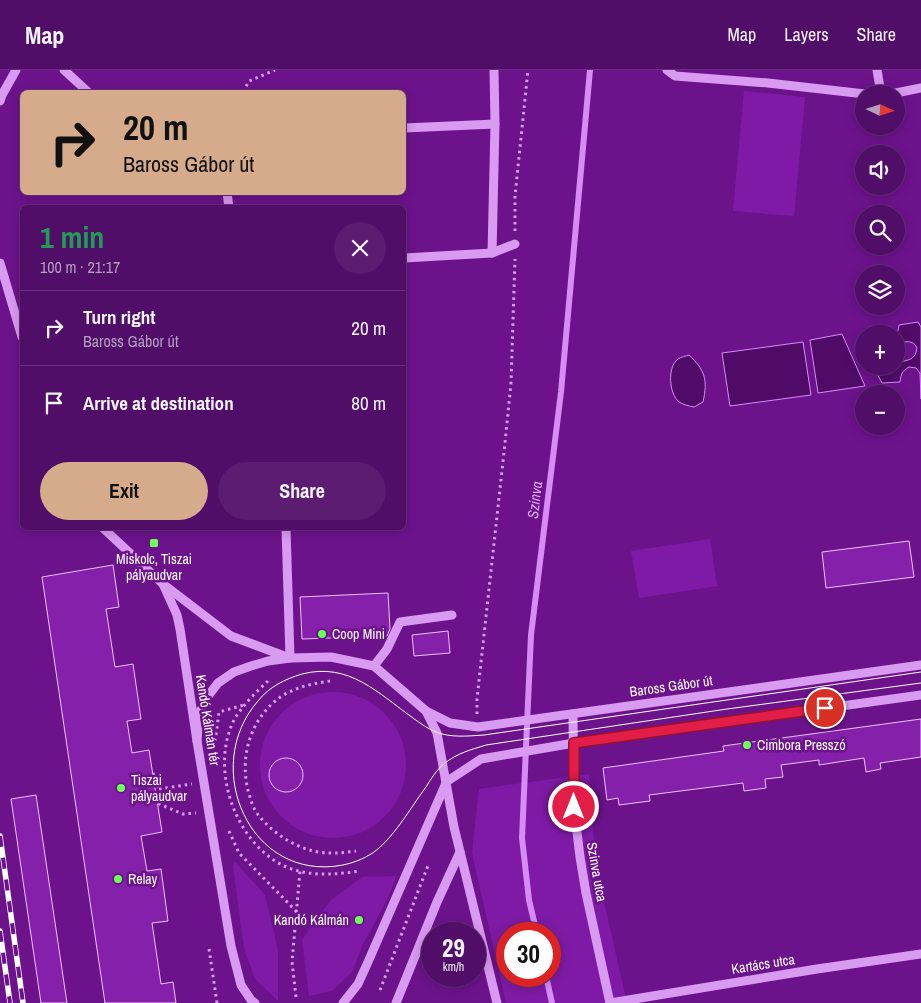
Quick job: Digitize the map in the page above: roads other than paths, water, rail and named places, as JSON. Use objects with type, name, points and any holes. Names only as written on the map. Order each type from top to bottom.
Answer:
[{"type":"street","points":[[0,101],[16,70]]},
{"type":"street","points":[[64,70],[86,90]]},
{"type":"street","points":[[492,253],[495,124],[494,70]]},
{"type":"street","points":[[667,70],[675,76],[768,83],[855,93]]},
{"type":"street","points":[[877,70],[880,85]]},
{"type":"street","points":[[905,91],[921,88]]},
{"type":"street","points":[[406,128],[495,124]]},
{"type":"street","points":[[406,258],[492,253],[515,244]]},
{"type":"street","points":[[0,263],[20,330]]},
{"type":"street","points":[[105,530],[163,584],[231,636],[290,658]]},
{"type":"street","points":[[286,530],[290,658]]},
{"type":"street","name":"Kandó Kálmán tér","points":[[163,584],[177,615],[180,628],[230,946],[242,985],[255,1003]]},
{"type":"street","points":[[374,666],[386,649],[400,622],[452,615]]},
{"type":"street","points":[[197,741],[199,714],[208,696],[218,683],[234,672],[251,666],[290,658],[331,657],[374,666],[426,711],[437,733],[454,827],[494,1003]]},
{"type":"street","name":"Baross Gábor út","points":[[426,711],[450,723],[478,727],[921,665]]},
{"type":"street","points":[[343,1003],[358,984],[365,970],[446,782],[481,759],[574,743],[921,695]]},
{"type":"street","name":"Szinva utca","points":[[573,714],[574,807],[580,857],[610,1003]]},
{"type":"street","points":[[396,1003],[437,902],[460,852]]},
{"type":"street","name":"Kartács utca","points":[[610,1003],[921,954]]},
{"type":"waterway","name":"Szinva","points":[[534,922],[529,900],[522,838],[531,635],[561,392],[590,70]]},
{"type":"waterway","name":"Szinva","points":[[548,987],[552,1003]]},
{"type":"tram line","points":[[921,672],[484,735],[460,736],[442,734],[430,729],[375,690],[349,676],[319,671],[290,678],[272,688],[258,701],[241,728],[234,757],[235,787],[244,814],[260,838],[282,856],[310,866],[343,865],[371,854],[386,841],[401,823],[439,768],[464,752],[486,745],[727,709],[921,683]]},
{"type":"railway","points":[[0,836],[23,1003]]},
{"type":"railway","points":[[0,931],[10,1003]]},
{"type":"place","name":"Miskolc, Tiszai pályaudvar","points":[[154,543]]},
{"type":"place","name":"Coop Mini","points":[[322,634]]},
{"type":"place","name":"Cimbora Presszó","points":[[747,745]]},
{"type":"place","name":"Tiszai pályaudvar","points":[[121,788]]},
{"type":"place","name":"Relay","points":[[118,879]]},
{"type":"place","name":"Kandó Kálmán","points":[[359,920]]}]
